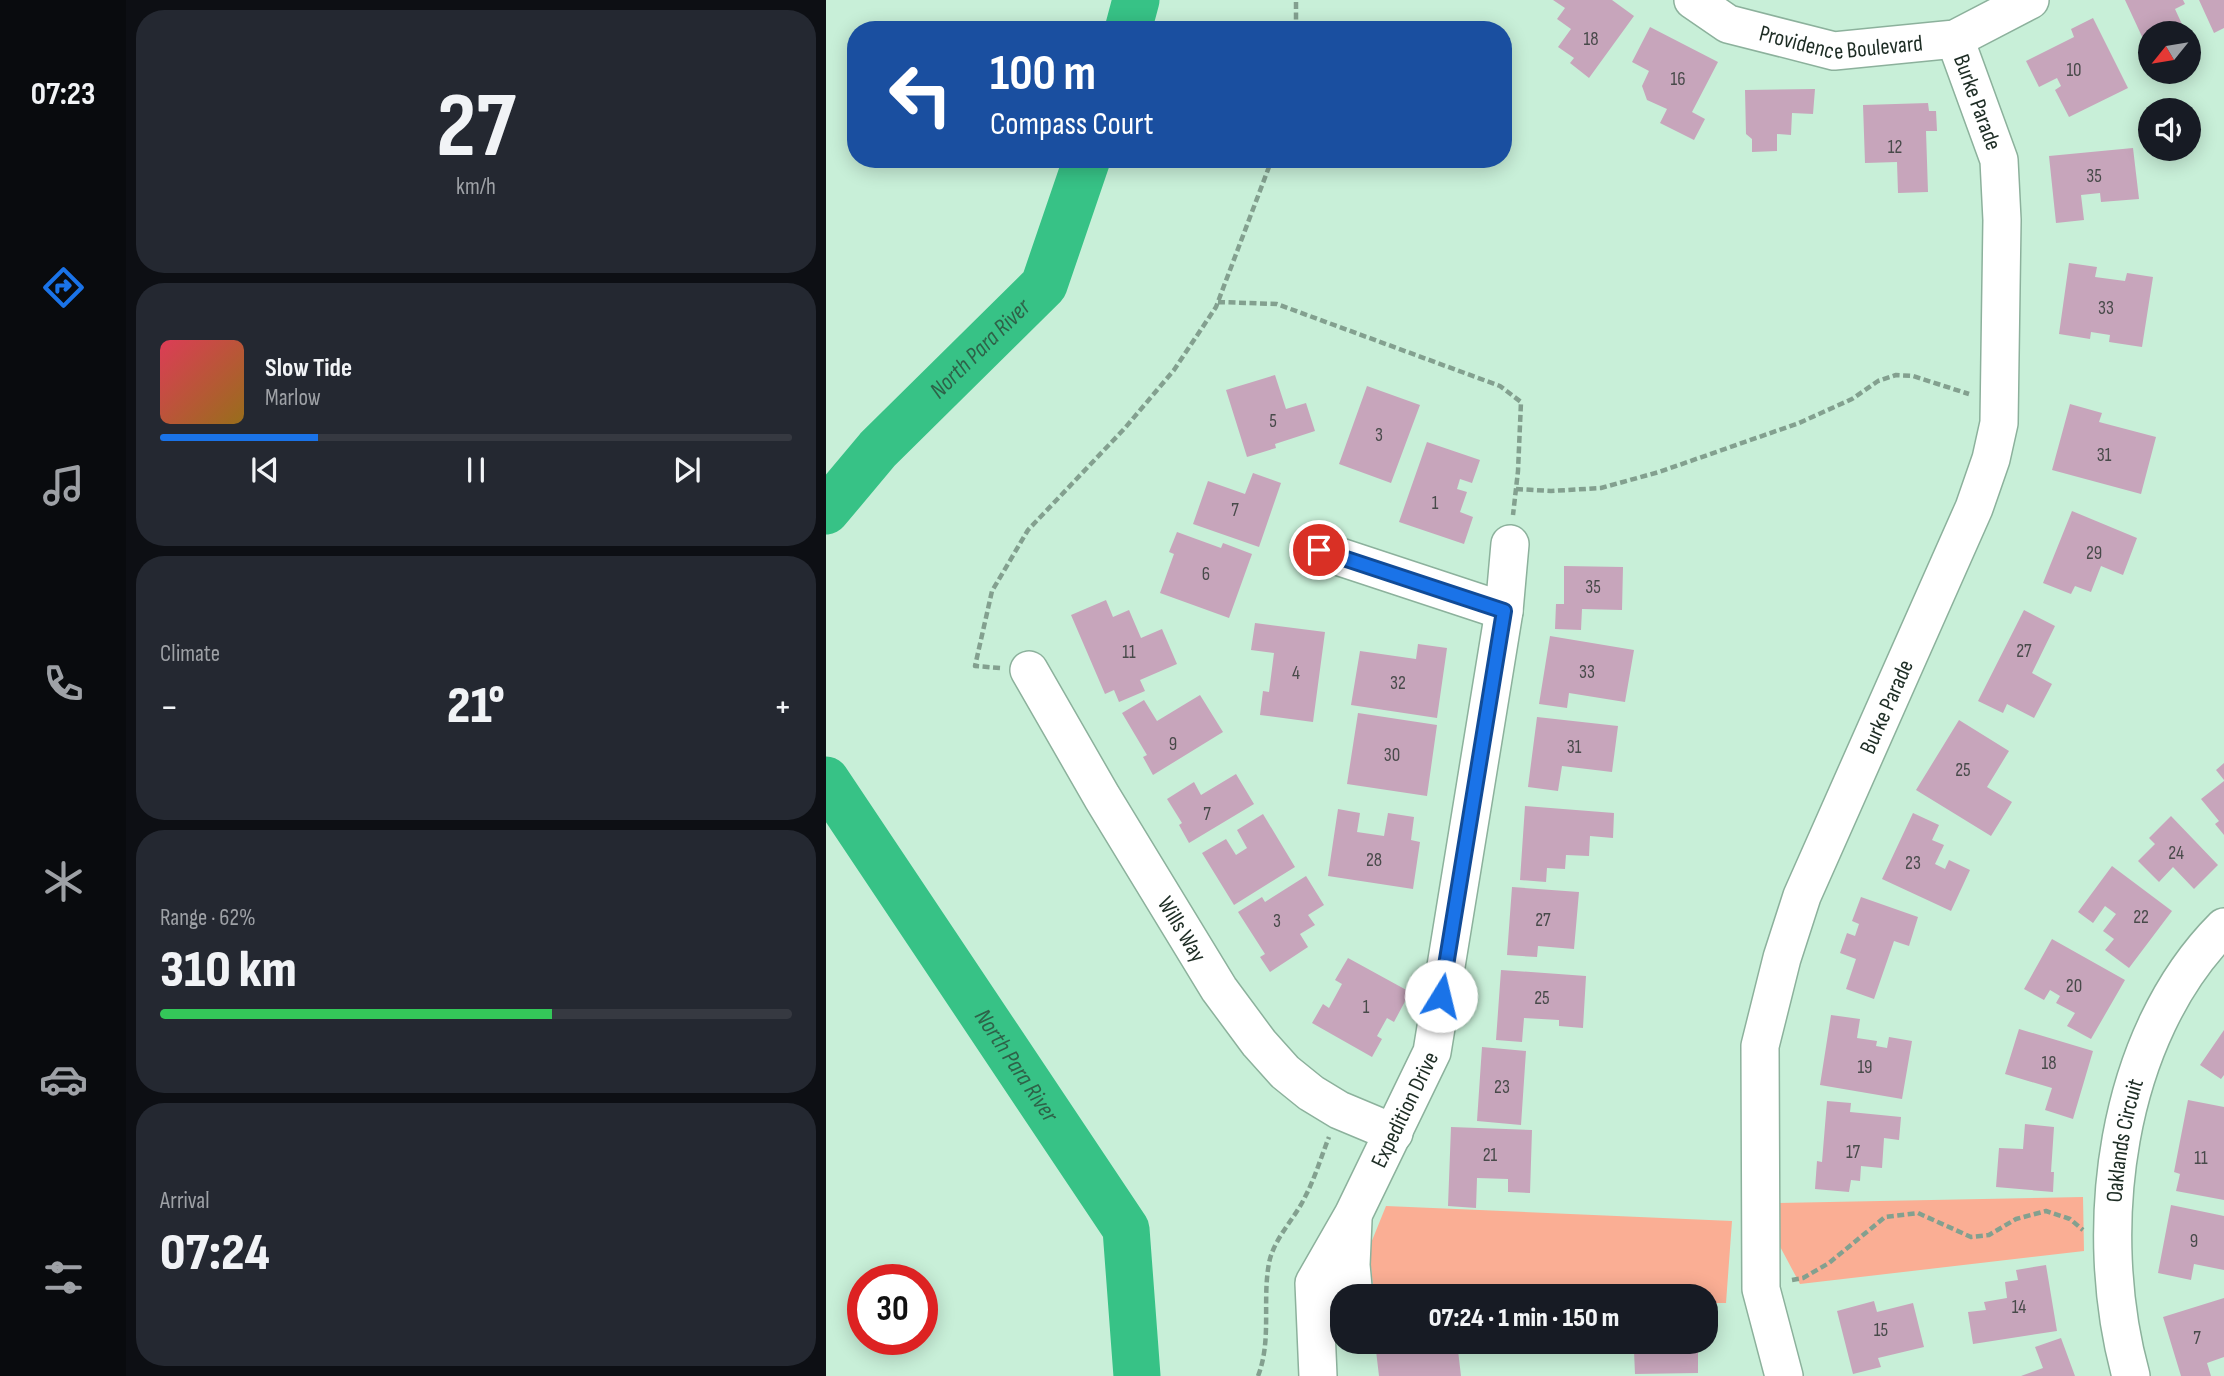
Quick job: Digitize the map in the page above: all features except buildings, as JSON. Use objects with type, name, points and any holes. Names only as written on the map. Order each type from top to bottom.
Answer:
[{"type":"street","name":"Providence Boulevard","points":[[1693,0],[1728,24],[1835,51],[1955,39],[2030,0]]},
{"type":"street","name":"Burke Parade","points":[[1784,1376],[1761,1289],[1760,1046],[1782,958],[1802,896],[1975,508],[1999,424],[2002,220],[1999,160],[1955,39]]},
{"type":"street","name":"Expedition Drive","points":[[1318,1364],[1314,1283],[1353,1215],[1432,1052],[1504,611],[1510,544]]},
{"type":"street","points":[[1319,550],[1504,611]]},
{"type":"street","name":"Wills Way","points":[[1029,670],[1102,797],[1219,989],[1259,1043],[1285,1072],[1311,1093],[1339,1110],[1394,1133]]},
{"type":"street","name":"Oaklands Circuit","points":[[2131,1376],[2123,1344],[2113,1275],[2112,1242],[2116,1178],[2137,1073],[2146,1047],[2183,977],[2224,927]]},
{"type":"street","name":"Expedition Drive","points":[[1353,1215],[1353,1284]]},
{"type":"street","name":"Expedition Drive","points":[[1318,1364],[1330,1336]]},
{"type":"path","points":[[1296,0],[1296,21]]},
{"type":"path","points":[[1029,670],[975,666],[992,591],[1028,530],[1125,428],[1174,370],[1218,302],[1269,168]]},
{"type":"path","points":[[1218,302],[1277,304],[1500,386],[1521,402],[1510,544]]},
{"type":"path","points":[[1516,489],[1551,491],[1601,488],[1659,472],[1799,423],[1852,400],[1878,381],[1896,375],[1913,376],[1999,403]]},
{"type":"path","points":[[1258,1376],[1265,1345],[1269,1263],[1281,1234],[1305,1199],[1339,1110]]},
{"type":"path","points":[[1761,1289],[1802,1278],[1829,1263],[1885,1217],[1918,1213],[1971,1237],[1989,1235],[2016,1219],[2046,1211],[2070,1219],[2094,1240],[2112,1242]]},
{"type":"shaded area","points":[[2083,1197],[2084,1251],[1800,1284],[1777,1241],[1775,1203]]},
{"type":"shaded area","points":[[1386,1206],[1732,1221],[1726,1303],[1718,1303],[1718,1284],[1373,1284],[1369,1248]]},
{"type":"waterway","name":"North Para River","points":[[1130,21],[1136,0]]},
{"type":"waterway","name":"North Para River","points":[[826,511],[878,449],[1044,285],[1084,168]]},
{"type":"waterway","name":"North Para River","points":[[826,780],[1126,1229],[1137,1376]]},
{"type":"route","points":[[1319,550],[1504,611],[1441,996]]}]
